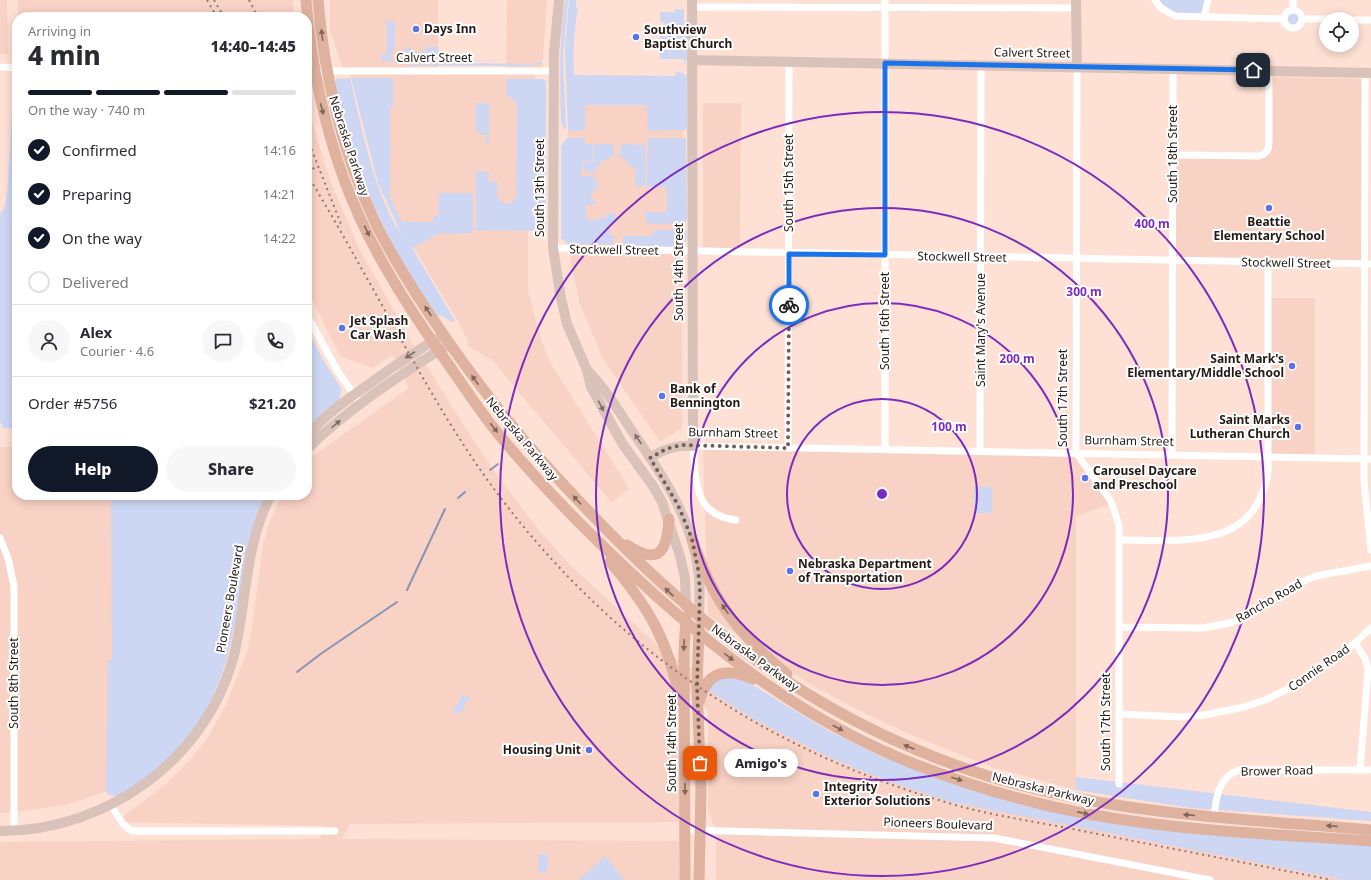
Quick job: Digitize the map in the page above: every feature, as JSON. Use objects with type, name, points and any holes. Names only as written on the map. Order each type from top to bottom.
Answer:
[{"type":"main road","name":"Nebraska Parkway","points":[[306,0],[307,12]]},
{"type":"main road","name":"Nebraska Parkway","points":[[318,0],[327,71],[335,108],[351,163],[375,221],[406,278],[446,339],[507,421],[576,498],[644,568],[699,618],[751,658],[823,704],[892,739],[940,759],[994,778],[1052,795],[1158,812],[1371,830]]},
{"type":"main road","name":"South 13th Street","points":[[558,0],[554,71],[553,248],[563,309],[572,337],[587,370],[591,387],[604,413],[634,460],[653,486],[669,519],[685,578],[686,606]]},
{"type":"main road","name":"South 14th Street","points":[[692,4],[693,446]]},
{"type":"main road","name":"South 17th Street","points":[[1076,4],[1077,67]]},
{"type":"main road","name":"Nebraska Parkway","points":[[312,53],[314,71],[328,130],[352,200],[390,274],[432,341],[496,430],[575,520],[686,623],[778,693],[845,731],[914,764],[982,787],[1050,806],[1119,819],[1156,824],[1371,842]]},
{"type":"main road","name":"Calvert Street","points":[[692,60],[1368,73]]},
{"type":"main road","points":[[312,431],[324,418],[354,394],[432,341],[446,339]]},
{"type":"main road","points":[[312,445],[343,418],[439,350],[446,339]]},
{"type":"main road","name":"South 13th Street","points":[[587,370],[598,380],[650,458],[678,505],[692,539],[698,569],[699,618]]},
{"type":"main road","name":"Burnham Street","points":[[650,458],[660,451],[672,447],[693,446]]},
{"type":"main road","name":"Pioneers Boulevard","points":[[0,831],[14,831],[67,822],[111,805],[136,791],[168,765],[191,740],[212,708],[221,690],[234,652],[252,545],[259,520],[268,500]]},
{"type":"main road","points":[[614,537],[642,554],[656,554],[661,551],[667,542],[669,519]]},
{"type":"main road","points":[[575,520],[628,582],[652,618],[673,670],[681,708],[686,743]]},
{"type":"main road","points":[[692,539],[711,586],[736,624],[774,664],[823,704]]},
{"type":"main road","name":"South 14th Street","points":[[686,606],[684,651],[686,880]]},
{"type":"main road","points":[[699,618],[697,686],[699,704],[701,790],[699,880]]},
{"type":"main road","points":[[699,704],[703,690],[709,680],[714,676],[724,673],[747,676],[778,693]]},
{"type":"street","points":[[1155,0],[1161,8],[1175,16],[1284,19]]},
{"type":"street","points":[[1204,17],[1208,0]]},
{"type":"street","points":[[1293,0],[1293,10]]},
{"type":"street","points":[[692,4],[1076,4]]},
{"type":"street","name":"South 16th Street","points":[[885,4],[885,449]]},
{"type":"street","points":[[1293,10],[1286,13],[1284,19],[1286,25],[1291,28],[1299,25],[1302,19]]},
{"type":"street","points":[[1293,10],[1300,14],[1302,19]]},
{"type":"street","points":[[1302,19],[1319,19]]},
{"type":"street","points":[[1359,20],[1371,20]]},
{"type":"street","name":"South 15th Street","points":[[788,448],[789,62]]},
{"type":"street","name":"Saint Mary's Avenue","points":[[980,451],[981,65]]},
{"type":"street","name":"South 17th Street","points":[[1077,67],[1076,453],[1113,505],[1118,519],[1119,784]]},
{"type":"street","points":[[0,68],[12,68]]},
{"type":"street","name":"South 18th Street","points":[[1172,455],[1173,69]]},
{"type":"street","name":"Calvert Street","points":[[314,71],[554,71]]},
{"type":"street","points":[[1173,155],[1258,156],[1266,152],[1269,143],[1269,71]]},
{"type":"street","points":[[1368,73],[1368,458],[1365,500],[1371,550]]},
{"type":"street","name":"Stockwell Street","points":[[553,248],[789,254],[1368,264]]},
{"type":"street","points":[[1119,540],[1197,540],[1210,538],[1228,531],[1247,516],[1259,499],[1267,476],[1268,457],[1268,263]]},
{"type":"street","points":[[312,324],[337,370],[361,405]]},
{"type":"street","name":"Burnham Street","points":[[693,446],[1368,458]]},
{"type":"street","name":"South 14th Street","points":[[693,446],[696,481],[700,497],[705,505],[716,515],[736,520]]},
{"type":"street","name":"South 8th Street","points":[[0,538],[8,558],[14,586],[14,831]]},
{"type":"street","name":"Rancho Road","points":[[1119,627],[1202,628],[1223,624],[1243,618],[1300,582],[1328,573],[1371,566]]},
{"type":"street","name":"Connie Road","points":[[1119,714],[1182,717],[1204,715],[1244,707],[1265,700],[1304,681],[1355,643],[1371,628]]},
{"type":"street","points":[[1355,643],[1365,658],[1368,670],[1360,770]]},
{"type":"street","name":"Brower Road","points":[[1214,817],[1220,786],[1226,777],[1234,772],[1252,770],[1371,770]]},
{"type":"street","points":[[111,805],[123,824],[132,830],[335,831]]},
{"type":"street","name":"Pioneers Boulevard","points":[[685,830],[994,838],[1210,880]]},
{"type":"shaded area","points":[[0,0],[7,0],[8,54],[0,54]]},
{"type":"shaded area","points":[[18,0],[293,0],[293,12],[18,12]]},
{"type":"shaded area","points":[[330,0],[438,0],[438,71],[506,70],[507,0],[547,0],[542,71],[535,71],[528,231],[528,291],[542,343],[551,364],[629,488],[612,503],[493,361],[468,346],[468,340],[456,318],[389,206],[350,73],[344,71],[330,31]]},
{"type":"shaded area","points":[[565,0],[568,0],[563,56],[566,130],[561,122],[560,91],[560,61]]},
{"type":"shaded area","points":[[569,0],[576,0],[576,7],[578,8],[574,41],[574,75],[675,76],[676,72],[684,73],[684,79],[685,74],[687,77],[687,127],[685,130],[648,131],[647,105],[585,105],[585,130],[568,131],[565,48]]},
{"type":"shaded area","points":[[1155,0],[1208,0],[1204,17],[1181,17]]},
{"type":"shaded area","points":[[675,9],[684,9],[684,22],[662,22],[660,20],[660,12],[675,12]]},
{"type":"shaded area","points":[[1291,13],[1295,13],[1299,19],[1295,25],[1291,25],[1287,21],[1287,17]]},
{"type":"shaded area","points":[[395,21],[394,53],[390,54],[390,56],[395,61],[381,61],[381,54],[387,54],[387,23],[380,22]]},
{"type":"shaded area","points":[[664,22],[684,22],[684,59],[660,59],[660,26],[663,26]]},
{"type":"shaded area","points":[[685,22],[687,22],[688,45],[686,62],[684,65]]},
{"type":"shaded area","points":[[412,47],[412,52],[425,52],[425,47],[438,47],[438,57],[459,57],[459,60],[507,61],[402,61],[404,49]]},
{"type":"shaded area","points":[[402,62],[530,64],[543,62],[542,64],[519,66],[406,65]]},
{"type":"shaded area","points":[[339,77],[340,79],[350,78],[371,164],[387,209],[397,227],[408,241],[455,321],[453,322],[440,315],[438,317],[429,305],[405,266],[381,221],[362,177],[340,107],[334,82]]},
{"type":"shaded area","name":"Beattie Elementary School","points":[[1269,77],[1365,79],[1365,264],[1173,261],[1173,155],[1258,156],[1266,152]]},
{"type":"shaded area","points":[[351,78],[392,78],[393,80],[393,107],[390,107],[390,198],[402,222],[432,222],[434,216],[439,216],[439,193],[473,193],[473,233],[438,234],[413,248],[401,233],[378,183]]},
{"type":"shaded area","points":[[507,79],[543,79],[546,82],[546,231],[474,230],[476,227],[476,171],[489,172],[489,183],[497,180],[497,196],[501,202],[510,203],[516,198],[517,106],[515,101],[506,94]]},
{"type":"shaded area","points":[[568,80],[683,81],[682,428],[660,442],[602,357],[579,301],[568,248]]},
{"type":"shaded area","points":[[476,103],[489,103],[489,144],[486,144],[486,135],[481,135],[481,131],[476,131]]},
{"type":"shaded area","points":[[703,103],[741,103],[740,252],[703,252]]},
{"type":"shaded area","points":[[12,112],[12,429],[3,428],[0,422],[0,214],[5,206]]},
{"type":"shaded area","points":[[312,122],[329,177],[359,248],[412,343],[477,446],[539,530],[569,564],[658,646],[707,679],[838,756],[1371,880],[716,880],[716,831],[708,809],[708,710],[669,675],[678,741],[679,822],[350,824],[342,839],[679,841],[679,880],[0,880],[0,842],[319,839],[327,826],[116,822],[167,783],[192,758],[210,734],[226,705],[247,652],[252,627],[263,545],[270,521],[280,500],[312,500],[312,457],[409,388],[393,355],[372,368],[340,356],[312,299]]},
{"type":"shaded area","points":[[567,138],[585,138],[585,144],[592,144],[592,161],[583,161],[581,176],[594,176],[598,187],[592,193],[591,198],[596,204],[586,205],[586,219],[592,220],[605,218],[607,217],[606,214],[614,213],[617,217],[617,222],[610,224],[609,235],[615,236],[612,244],[568,244],[561,238],[561,146]]},
{"type":"shaded area","points":[[648,138],[686,139],[687,219],[685,223],[651,224],[646,221],[645,212],[667,212],[667,187],[646,187]]},
{"type":"shaded area","points":[[593,144],[612,144],[614,150],[613,157],[604,160],[599,164],[594,174],[584,170],[584,162],[593,162]]},
{"type":"shaded area","points":[[621,144],[645,145],[645,186],[635,186],[636,168],[628,165],[626,159],[620,157]]},
{"type":"shaded area","points":[[655,230],[685,230],[687,232],[686,242],[678,247],[628,245],[623,243],[623,236],[652,236]]},
{"type":"shaded area","name":"Saint Mark's Elementary/Middle School","points":[[1268,298],[1315,298],[1315,457],[1268,457]]},
{"type":"shaded area","points":[[312,338],[326,365],[341,388],[339,401],[312,428]]},
{"type":"shaded area","name":"Nebraska Department of Transportation","points":[[703,446],[1076,453],[1112,503],[1076,516],[1076,790],[995,768],[923,740],[866,714],[810,684],[708,615]]},
{"type":"shaded area","points":[[0,447],[12,447],[12,500],[252,500],[111,790],[66,805],[0,813]]},
{"type":"shaded area","points":[[974,487],[992,487],[992,513],[974,513]]},
{"type":"shaded area","points":[[111,500],[264,500],[252,531],[246,556],[236,620],[224,668],[216,690],[206,710],[193,730],[177,749],[153,772],[119,797],[107,794],[106,789],[108,660],[112,660]]},
{"type":"shaded area","points":[[728,676],[749,683],[827,730],[882,757],[1018,803],[1371,845],[1371,880],[1345,880],[951,802],[887,781],[831,758],[755,720],[708,690],[713,681]]},
{"type":"shaded area","points":[[463,694],[469,698],[459,715],[453,711]]},
{"type":"shaded area","points":[[1076,777],[1371,812],[1371,821],[1191,808],[1076,790]]},
{"type":"shaded area","points":[[539,854],[548,854],[547,873],[538,872]]},
{"type":"shaded area","points":[[605,856],[624,880],[579,880]]},
{"type":"waterway","points":[[490,470],[498,464]]},
{"type":"waterway","points":[[458,498],[465,492]]},
{"type":"waterway","points":[[407,590],[445,509]]},
{"type":"waterway","points":[[297,672],[322,653],[397,602]]},
{"type":"railway","points":[[207,0],[214,12]]},
{"type":"railway","points":[[214,0],[221,12]]},
{"type":"railway","points":[[249,0],[255,12]]},
{"type":"railway","points":[[312,151],[341,224]]},
{"type":"railway","points":[[312,166],[315,171]]},
{"type":"railway","points":[[312,182],[442,410],[459,438],[497,493],[541,547],[589,597],[640,643],[694,684],[751,720],[812,752],[876,779],[942,801],[993,814],[1332,880]]},
{"type":"way so far","points":[[700,763],[699,704],[697,686],[700,591],[696,556],[692,539],[678,505],[650,458],[660,451],[682,445],[788,448],[789,305]]},
{"type":"place","name":"Days Inn","points":[[416,29]]},
{"type":"place","name":"Southview Baptist Church","points":[[636,37]]},
{"type":"place","name":"Beattie Elementary School","points":[[1269,208]]},
{"type":"place","name":"Jet Splash Car Wash","points":[[342,328]]},
{"type":"place","name":"Saint Mark's Elementary/Middle School","points":[[1292,366]]},
{"type":"place","name":"Bank of Bennington","points":[[662,396]]},
{"type":"place","name":"Saint Marks Lutheran Church","points":[[1298,427]]},
{"type":"place","name":"Carousel Daycare and Preschool","points":[[1085,478]]},
{"type":"place","name":"Nebraska Department of Transportation","points":[[790,571]]},
{"type":"place","name":"Housing Unit","points":[[589,750]]},
{"type":"place","name":"Amigo's","points":[[700,763]]},
{"type":"place","name":"Integrity Exterior Solutions","points":[[816,794]]},
{"type":"route","points":[[789,305],[789,254],[885,255],[885,63],[1253,70]]}]
